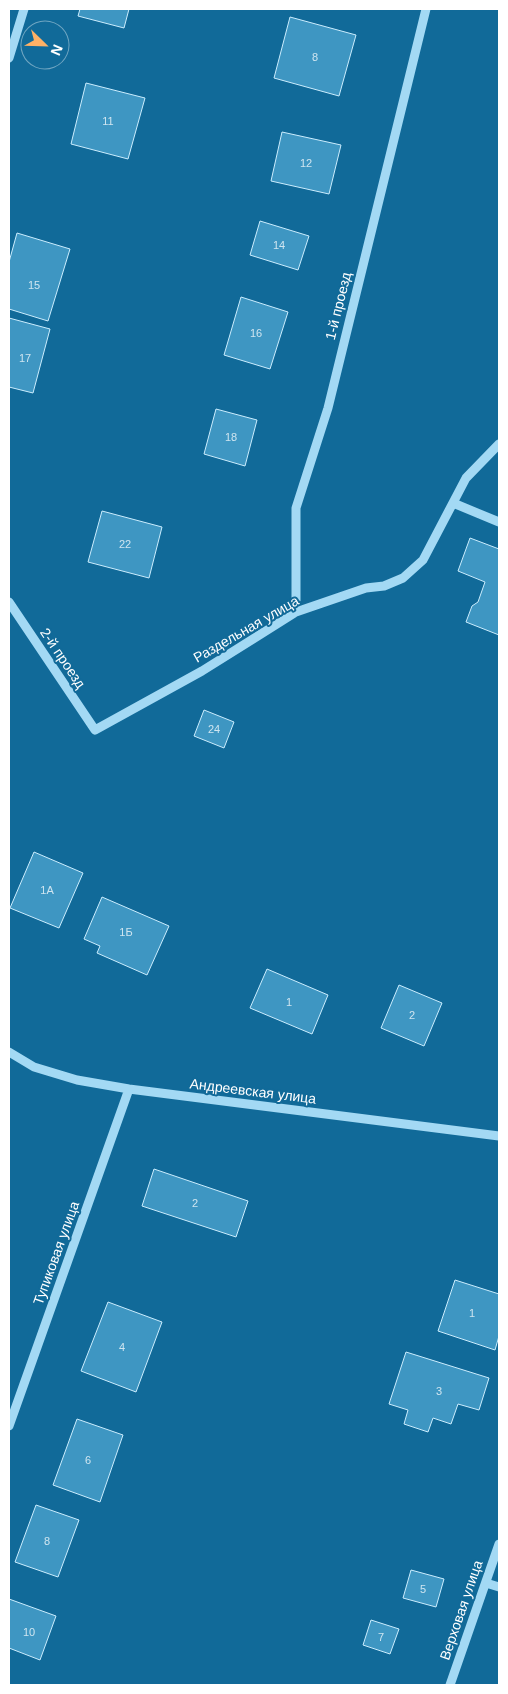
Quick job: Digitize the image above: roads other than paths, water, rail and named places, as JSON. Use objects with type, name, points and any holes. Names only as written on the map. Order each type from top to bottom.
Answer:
[{"type":"street","points":[[9,58],[24,9]]},
{"type":"street","name":"1-й проезд","points":[[296,612],[296,508],[328,408],[426,9]]},
{"type":"street","name":"Раздельная улица","points":[[95,730],[202,671],[296,612],[366,588],[384,586],[403,578],[423,560],[466,478],[499,444]]},
{"type":"street","points":[[453,503],[499,522]]},
{"type":"street","name":"2-й проезд","points":[[9,602],[95,730]]},
{"type":"street","name":"Андреевская улица","points":[[9,1052],[34,1067],[77,1080],[129,1089],[499,1136]]},
{"type":"street","name":"Тупиковая улица","points":[[9,1426],[129,1089]]},
{"type":"street","name":"Верховая улица","points":[[450,1685],[499,1544]]},
{"type":"street","points":[[486,1583],[499,1587]]}]
